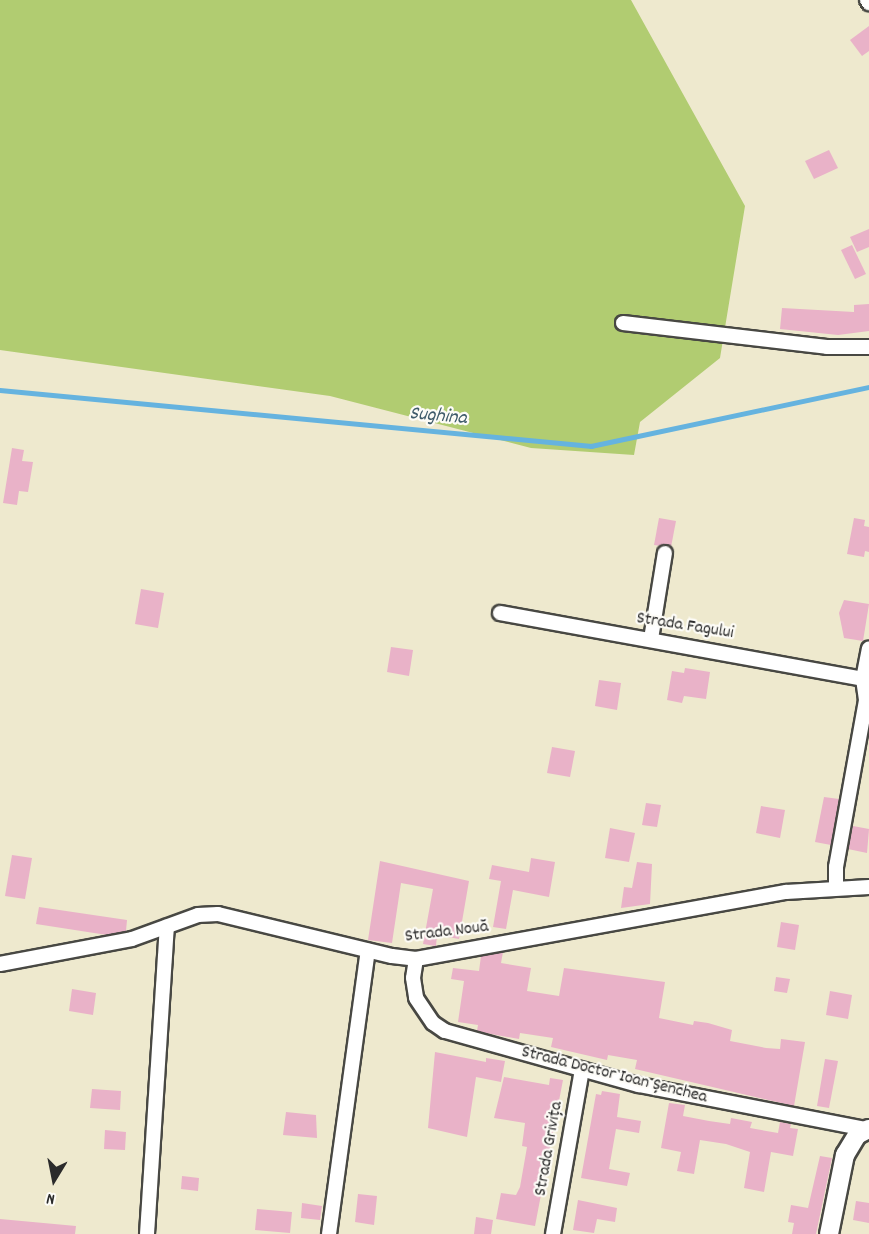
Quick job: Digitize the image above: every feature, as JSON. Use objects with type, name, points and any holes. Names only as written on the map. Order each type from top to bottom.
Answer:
[{"type":"main road","points":[[829,1234],[849,1144],[868,1129]]},
{"type":"street","points":[[623,323],[827,348],[869,347]]},
{"type":"street","points":[[651,639],[665,553]]},
{"type":"street","name":"Strada Fagului","points":[[500,613],[863,679]]},
{"type":"street","points":[[836,887],[836,867],[866,699],[863,679],[869,649]]},
{"type":"street","name":"Strada Nouă","points":[[0,964],[132,939],[198,915],[218,914],[368,951],[416,959],[786,892],[836,887],[869,887]]},
{"type":"street","points":[[147,1234],[167,927]]},
{"type":"street","points":[[329,1234],[368,951]]},
{"type":"street","name":"Strada Doctor Ioan Șenchea","points":[[416,959],[412,978],[416,999],[433,1023],[460,1037],[582,1071],[868,1129]]},
{"type":"street","name":"Strada Grivița","points":[[553,1234],[582,1071]]},
{"type":"green space","points":[[0,0],[631,0],[745,206],[720,358],[640,422],[634,455],[531,448],[330,396],[0,350]]},
{"type":"building","points":[[869,26],[869,51],[862,56],[850,40]]},
{"type":"building","points":[[829,150],[838,168],[814,179],[805,161]]},
{"type":"building","points":[[869,229],[869,247],[857,252],[850,237]]},
{"type":"building","points":[[852,245],[866,274],[855,279],[841,250]]},
{"type":"building","points":[[869,304],[869,331],[838,335],[780,329],[782,308],[854,312],[854,305]]},
{"type":"building","points":[[12,448],[24,450],[22,461],[33,462],[28,492],[19,491],[17,505],[3,503]]},
{"type":"building","points":[[659,518],[676,521],[671,547],[654,545]]},
{"type":"building","points":[[854,518],[865,520],[864,526],[869,527],[869,552],[865,551],[864,557],[847,554]]},
{"type":"building","points":[[141,589],[164,593],[158,628],[135,624]]},
{"type":"building","points":[[844,600],[869,604],[863,641],[844,638],[839,613]]},
{"type":"building","points":[[391,647],[413,650],[409,676],[387,672]]},
{"type":"building","points":[[685,668],[710,672],[706,699],[684,696],[682,703],[667,700],[672,671],[684,673]]},
{"type":"building","points":[[599,680],[621,683],[617,710],[595,706]]},
{"type":"building","points":[[552,747],[575,751],[570,777],[547,773]]},
{"type":"building","points":[[824,797],[839,799],[831,845],[815,842]]},
{"type":"building","points":[[646,803],[661,805],[657,827],[642,825]]},
{"type":"building","points":[[761,806],[785,810],[780,838],[756,833]]},
{"type":"building","points":[[853,826],[869,829],[867,853],[848,849]]},
{"type":"building","points":[[610,828],[635,833],[629,862],[605,858]]},
{"type":"building","points":[[12,855],[32,858],[25,899],[5,896]]},
{"type":"building","points":[[531,858],[555,862],[549,897],[513,890],[506,929],[493,927],[501,881],[489,879],[492,865],[529,872]]},
{"type":"building","points":[[380,861],[469,881],[459,939],[437,935],[436,946],[423,944],[433,889],[401,883],[392,943],[368,940]]},
{"type":"building","points":[[637,862],[652,864],[650,904],[621,908],[624,887],[632,888]]},
{"type":"building","points":[[39,907],[127,920],[126,931],[107,935],[36,924]]},
{"type":"building","points":[[781,922],[799,925],[795,950],[777,947]]},
{"type":"building","points":[[503,952],[501,963],[531,968],[527,991],[559,996],[564,968],[665,982],[659,1018],[693,1025],[694,1021],[708,1023],[732,1030],[730,1041],[766,1048],[780,1049],[781,1039],[805,1042],[794,1106],[635,1069],[637,1060],[608,1055],[607,1060],[551,1047],[553,1038],[520,1033],[519,1039],[477,1031],[478,1025],[458,1022],[464,981],[451,979],[453,968],[479,971],[481,956]]},
{"type":"building","points":[[776,977],[790,979],[787,993],[774,991]]},
{"type":"building","points":[[72,989],[96,993],[93,1015],[69,1011]]},
{"type":"building","points":[[830,991],[852,995],[848,1019],[826,1015]]},
{"type":"building","points":[[435,1052],[486,1062],[486,1058],[505,1061],[501,1082],[476,1077],[467,1137],[428,1128]]},
{"type":"building","points":[[825,1059],[838,1061],[829,1108],[817,1106]]},
{"type":"building","points":[[504,1077],[549,1085],[550,1078],[563,1080],[535,1226],[496,1219],[501,1193],[516,1195],[520,1187],[527,1147],[522,1146],[525,1123],[494,1118]]},
{"type":"building","points":[[92,1089],[121,1091],[120,1110],[90,1108]]},
{"type":"building","points":[[602,1091],[620,1094],[617,1117],[641,1121],[639,1133],[616,1129],[609,1169],[630,1173],[627,1186],[581,1178],[596,1094],[601,1095]]},
{"type":"building","points":[[669,1103],[685,1105],[683,1116],[730,1124],[731,1118],[752,1122],[750,1128],[778,1133],[780,1122],[791,1124],[790,1128],[798,1129],[793,1156],[771,1152],[764,1192],[744,1188],[750,1152],[726,1144],[700,1140],[694,1174],[677,1171],[681,1152],[661,1148]]},
{"type":"building","points":[[286,1112],[316,1115],[317,1138],[283,1135]]},
{"type":"building","points":[[105,1130],[126,1132],[125,1150],[104,1149]]},
{"type":"building","points":[[820,1156],[832,1158],[816,1234],[792,1234],[794,1223],[788,1222],[791,1205],[808,1208]]},
{"type":"building","points":[[182,1176],[199,1178],[198,1191],[181,1189]]},
{"type":"building","points":[[358,1194],[377,1196],[374,1225],[355,1222]]},
{"type":"building","points":[[578,1200],[617,1208],[615,1222],[597,1219],[594,1233],[573,1230]]},
{"type":"building","points":[[856,1201],[869,1203],[869,1223],[853,1220]]},
{"type":"building","points":[[302,1203],[322,1206],[320,1220],[301,1218]]},
{"type":"building","points":[[257,1209],[292,1212],[290,1233],[255,1230]]},
{"type":"building","points":[[476,1217],[493,1220],[491,1234],[474,1234]]},
{"type":"building","points":[[0,1219],[76,1226],[75,1234],[0,1234]]},
{"type":"waterway","name":"Sughina","points":[[0,390],[591,446],[869,387]]}]
